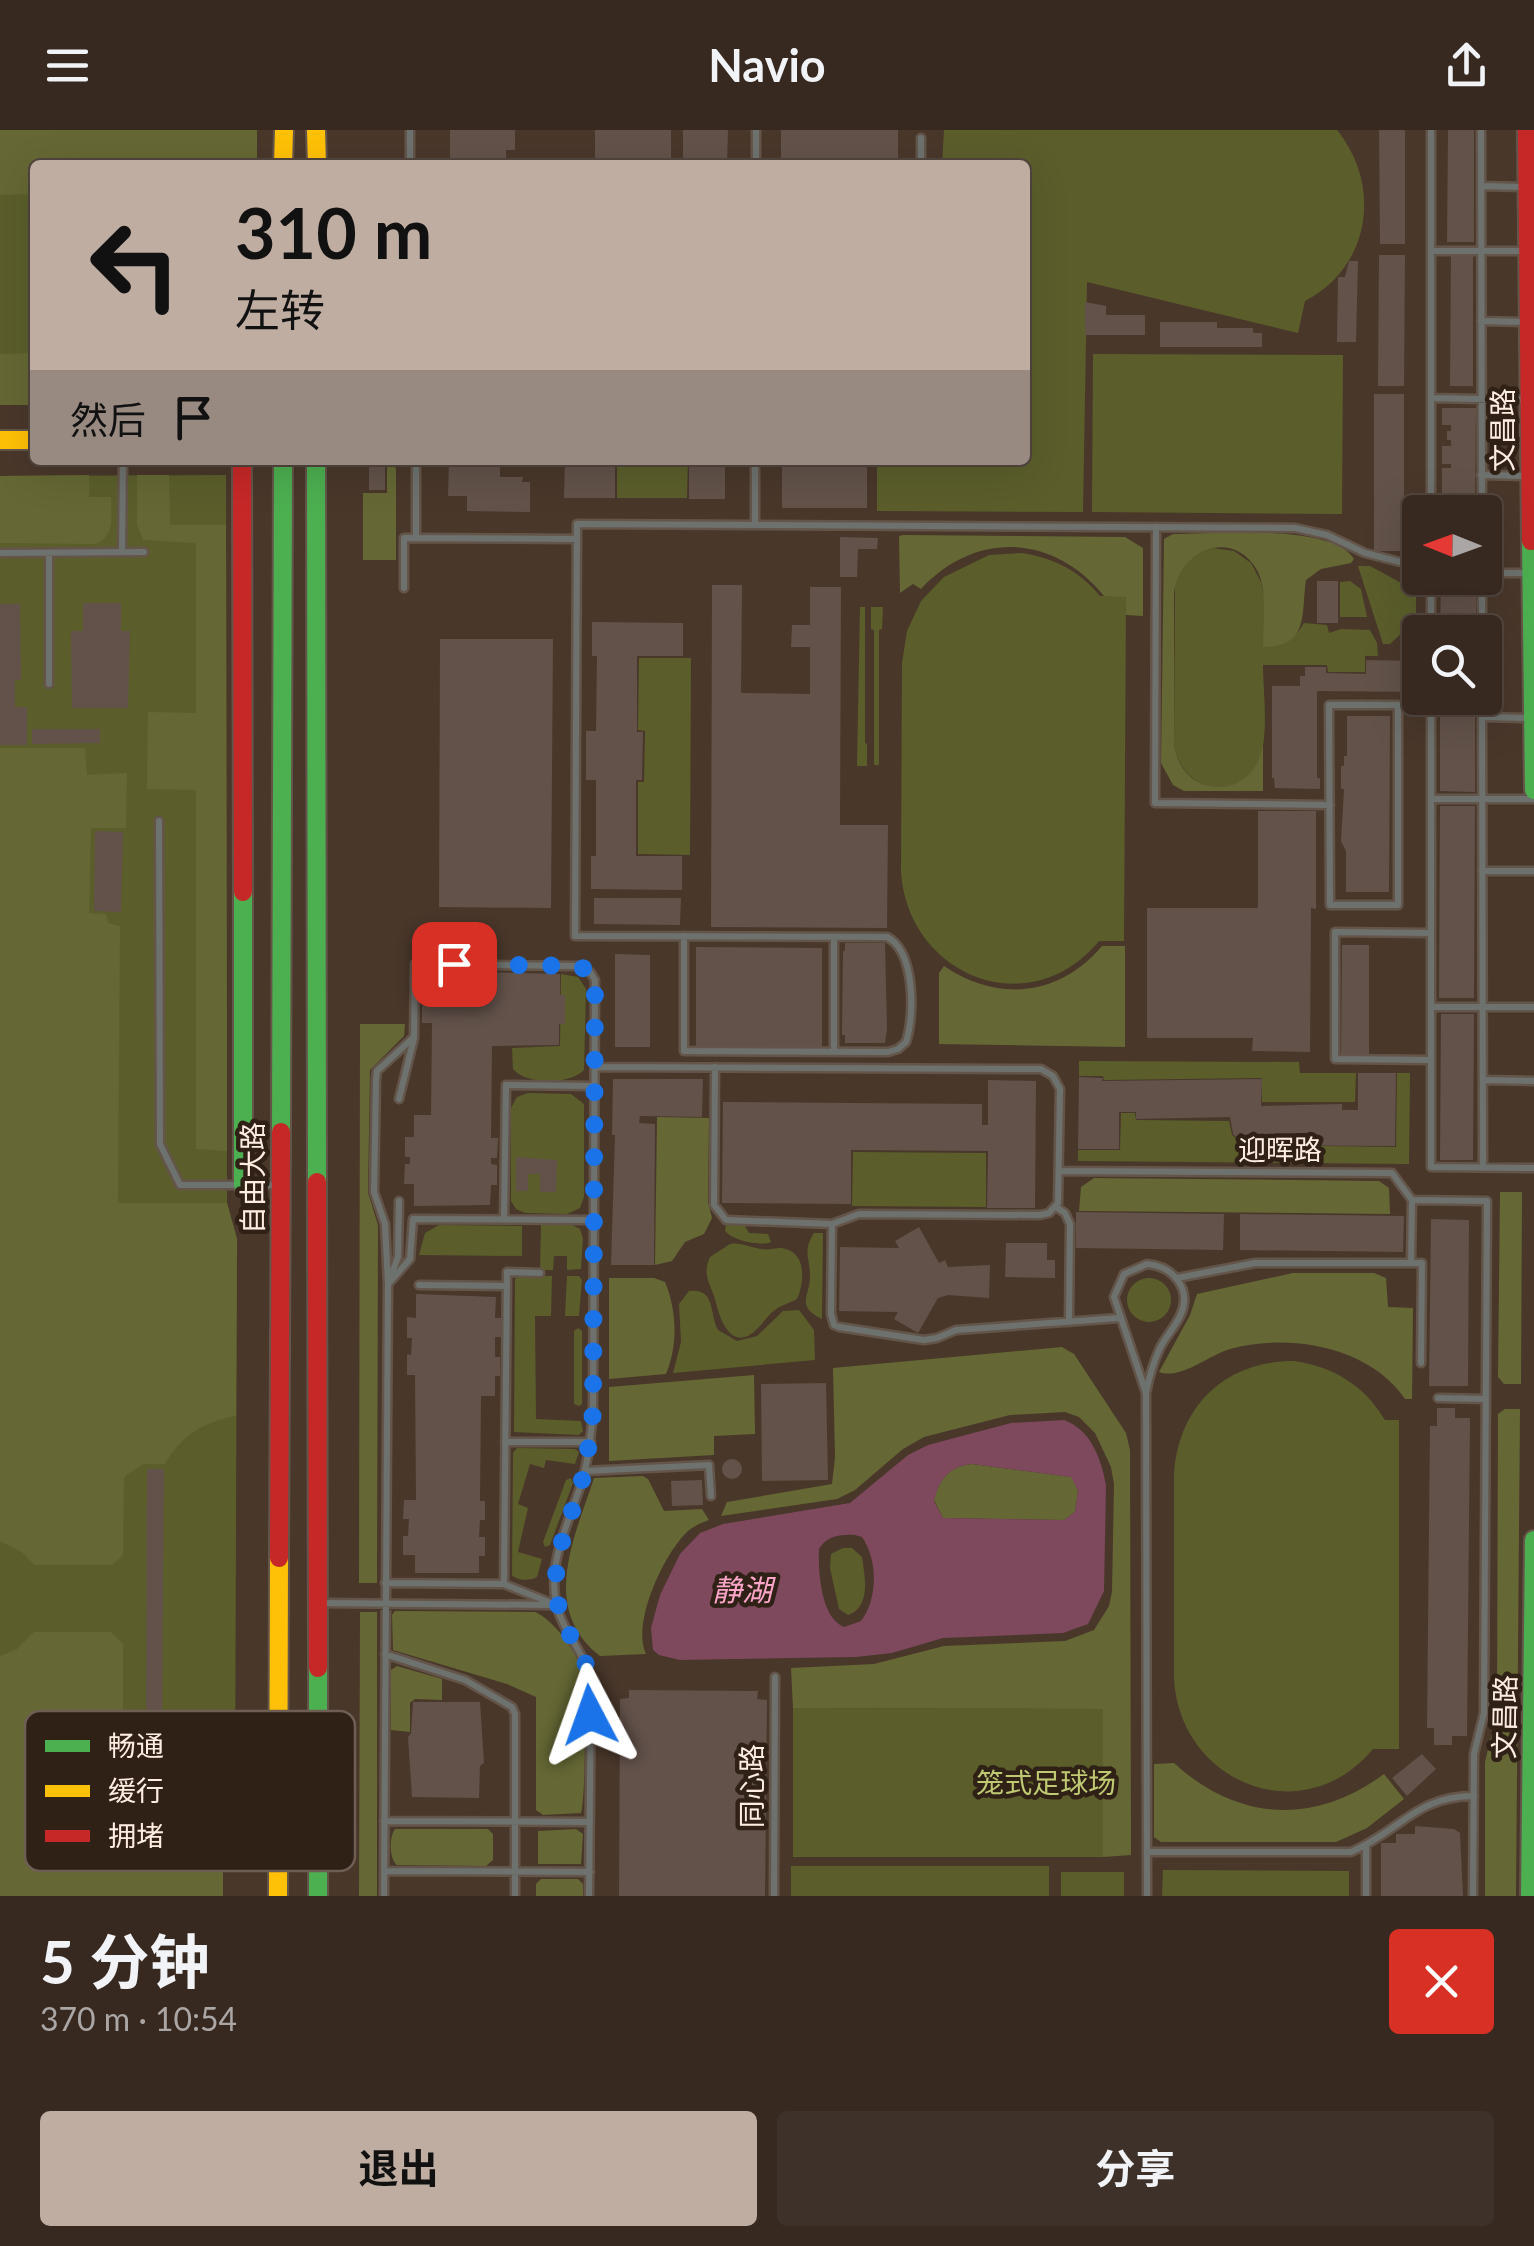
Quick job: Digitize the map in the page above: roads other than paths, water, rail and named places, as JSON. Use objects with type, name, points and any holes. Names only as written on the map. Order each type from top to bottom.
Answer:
[{"type":"main road","points":[[284,130],[284,160]]},
{"type":"main road","points":[[316,130],[316,160]]},
{"type":"main road","name":"文昌路","points":[[1528,130],[1534,790]]},
{"type":"main road","points":[[0,440],[30,440]]},
{"type":"main road","points":[[242,465],[243,1185]]},
{"type":"main road","name":"自由大路","points":[[279,1711],[282,465]]},
{"type":"main road","points":[[316,465],[318,1711]]},
{"type":"main road","name":"文昌路","points":[[1530,1896],[1534,1540]]},
{"type":"main road","name":"自由大路","points":[[278,1871],[278,1896]]},
{"type":"lane","points":[[410,130],[410,160]]},
{"type":"lane","points":[[756,130],[756,160]]},
{"type":"lane","points":[[1431,130],[1431,495]]},
{"type":"lane","points":[[1480,130],[1482,495]]},
{"type":"lane","points":[[921,138],[921,160]]},
{"type":"lane","points":[[1480,186],[1528,187]]},
{"type":"lane","points":[[1431,250],[1528,251]]},
{"type":"lane","points":[[1481,321],[1530,322]]},
{"type":"lane","points":[[1431,398],[1530,400]]},
{"type":"lane","points":[[122,465],[122,552]]},
{"type":"lane","points":[[416,465],[416,538]]},
{"type":"lane","points":[[755,465],[755,525]]},
{"type":"lane","points":[[1482,475],[1531,476]]},
{"type":"lane","points":[[684,936],[684,1051],[888,1052],[903,1046],[909,1032],[909,968],[905,955],[891,938],[684,936],[575,936],[577,524],[1295,528],[1328,535],[1366,553],[1402,562]]},
{"type":"lane","points":[[1156,527],[1154,804],[1330,805]]},
{"type":"lane","points":[[404,588],[404,538],[577,539]]},
{"type":"lane","points":[[0,553],[144,552]]},
{"type":"lane","points":[[49,684],[50,553]]},
{"type":"lane","points":[[1502,574],[1532,573]]},
{"type":"lane","points":[[1329,705],[1398,705],[1398,905],[1330,906],[1330,805],[1329,705]]},
{"type":"lane","points":[[1431,715],[1431,1167],[1534,1168]]},
{"type":"lane","points":[[1483,1168],[1482,717],[1533,718]]},
{"type":"lane","points":[[1431,798],[1534,799]]},
{"type":"lane","points":[[159,821],[160,1144],[180,1185],[280,1185]]},
{"type":"lane","points":[[1482,871],[1534,872]]},
{"type":"lane","points":[[1431,1060],[1335,1059],[1335,1004],[1336,932],[1432,933]]},
{"type":"lane","points":[[834,937],[834,1052]]},
{"type":"lane","points":[[399,1099],[414,1037],[415,964],[579,966],[590,972],[595,980],[591,1442],[554,1572],[556,1605],[582,1654],[590,1680],[590,1896]]},
{"type":"lane","points":[[1432,1007],[1534,1007]]},
{"type":"lane","points":[[384,1896],[388,1284],[385,1224],[374,1192],[376,1078],[380,1067],[414,1037]]},
{"type":"lane","points":[[594,1067],[714,1068],[1048,1072],[1060,1089],[1056,1207],[1040,1216],[859,1214],[832,1224],[732,1222],[716,1211],[714,1198],[714,1068]]},
{"type":"lane","points":[[1483,1080],[1534,1080]]},
{"type":"lane","points":[[504,1219],[506,1085],[594,1086]]},
{"type":"lane","name":"迎晖路","points":[[1059,1171],[1392,1172],[1412,1200]]},
{"type":"lane","points":[[1411,1263],[1412,1200],[1487,1201],[1484,1713],[1474,1754],[1474,1896]]},
{"type":"lane","points":[[388,1284],[398,1257],[398,1201]]},
{"type":"lane","points":[[1056,1207],[1065,1212],[1070,1224],[1069,1322]]},
{"type":"lane","points":[[388,1284],[410,1259],[413,1218],[594,1220]]},
{"type":"lane","points":[[832,1224],[830,1314],[839,1328],[924,1340],[956,1330],[1119,1318]]},
{"type":"lane","points":[[1177,1278],[1255,1263],[1422,1263],[1422,1364]]},
{"type":"lane","points":[[1146,1394],[1160,1349],[1182,1310],[1184,1293],[1177,1278],[1155,1265],[1131,1269],[1116,1289],[1114,1306],[1133,1349],[1146,1394],[1147,1896]]},
{"type":"lane","points":[[504,1584],[507,1272],[540,1273]]},
{"type":"lane","points":[[419,1285],[507,1286]]},
{"type":"lane","points":[[1438,1398],[1486,1399]]},
{"type":"lane","points":[[506,1442],[591,1442]]},
{"type":"lane","points":[[585,1471],[709,1465],[712,1496]]},
{"type":"lane","points":[[385,1583],[504,1584],[556,1605]]},
{"type":"lane","points":[[318,1604],[556,1605]]},
{"type":"lane","points":[[385,1654],[464,1680],[512,1707],[515,1896]]},
{"type":"lane","name":"同心路","points":[[774,1896],[775,1677]]},
{"type":"lane","points":[[1147,1852],[1352,1852],[1425,1804],[1474,1796]]},
{"type":"lane","points":[[384,1822],[590,1822]]},
{"type":"lane","points":[[1366,1846],[1366,1896]]},
{"type":"lane","points":[[384,1871],[590,1872]]},
{"type":"water","name":"静湖","points":[[1064,1420],[1088,1438],[1098,1455],[1106,1485],[1104,1591],[1088,1624],[1063,1633],[943,1638],[892,1653],[856,1657],[680,1660],[653,1650],[651,1628],[660,1595],[680,1554],[700,1533],[723,1524],[850,1503],[908,1455],[928,1445],[1011,1423]],"holes":[[[972,1464],[1071,1477],[1078,1491],[1075,1512],[1064,1520],[943,1518],[934,1501],[939,1486],[952,1471]],[[834,1537],[862,1537],[871,1557],[873,1591],[861,1621],[844,1627],[836,1622],[826,1604],[820,1581],[819,1549]]]},
{"type":"park label","name":"笼式足球场","points":[[1046,1783]]}]
